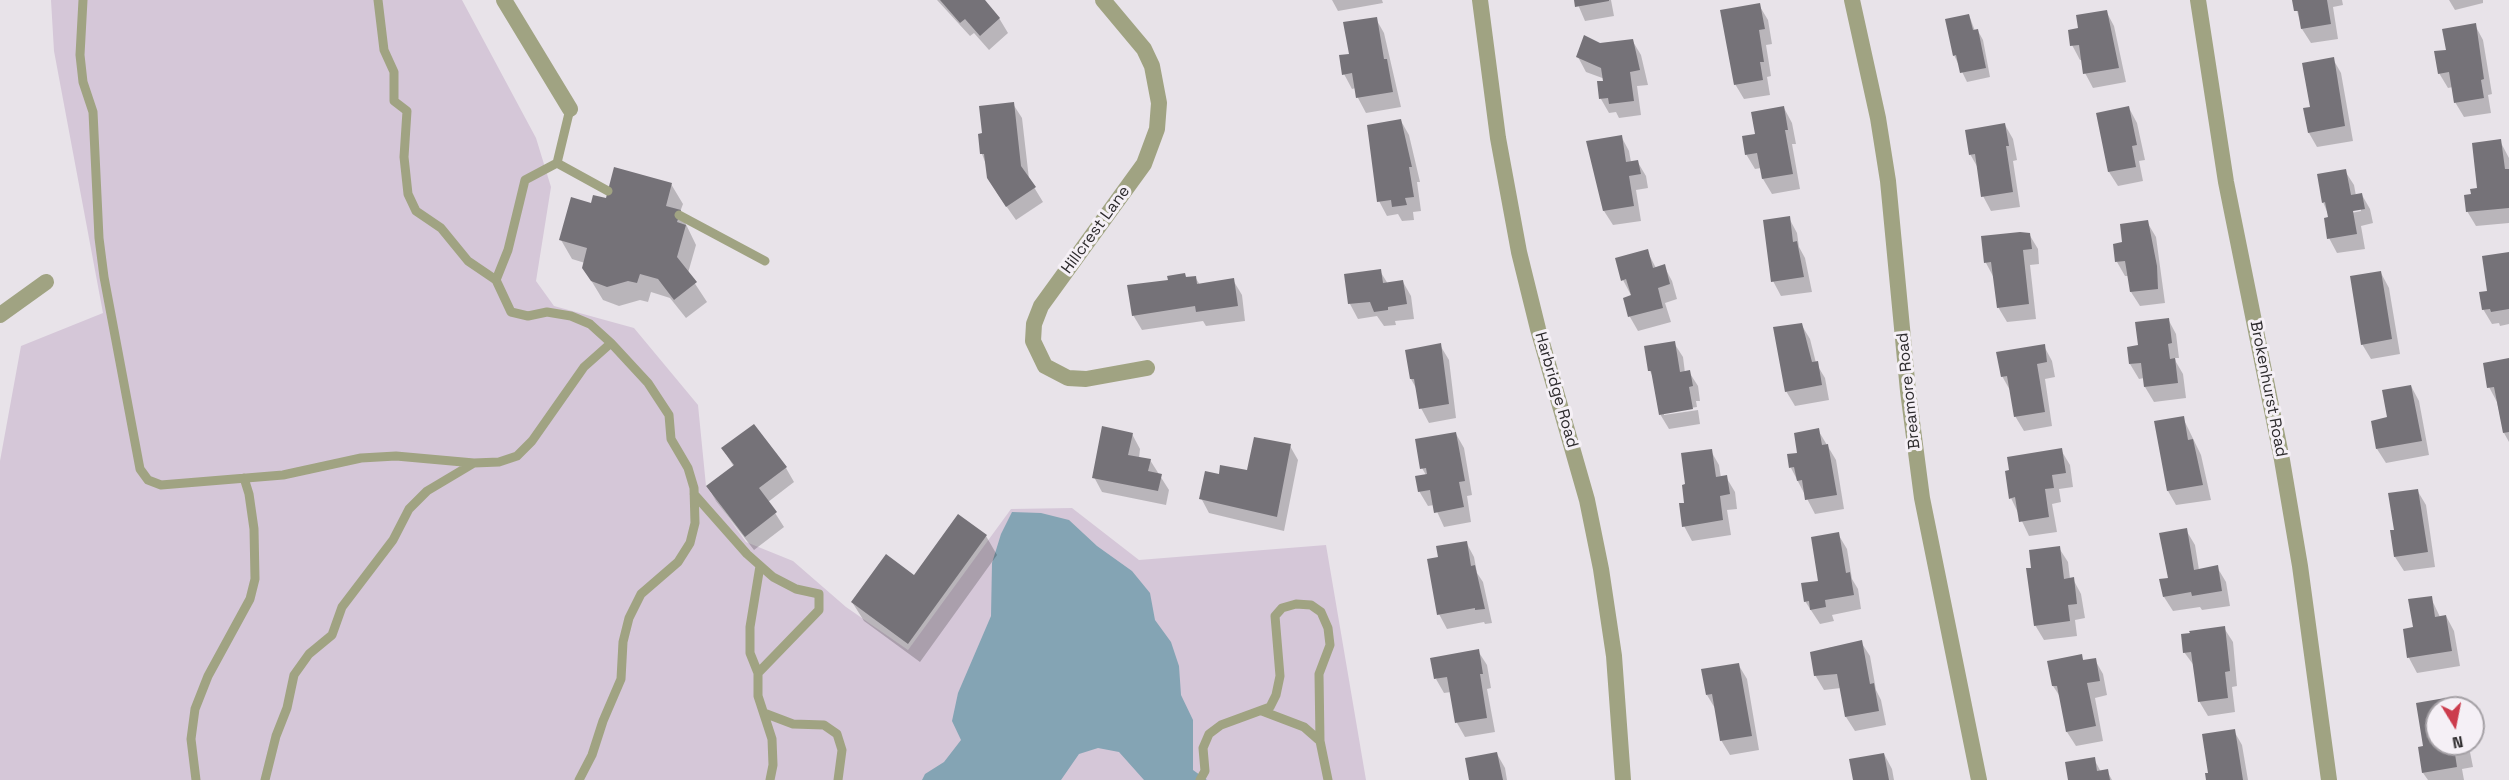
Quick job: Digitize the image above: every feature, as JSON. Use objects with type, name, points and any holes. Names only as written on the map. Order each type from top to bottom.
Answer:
[{"type":"street","points":[[504,0],[570,109]]},
{"type":"street","name":"Hillcrest Lane","points":[[1103,0],[1144,50],[1152,66],[1159,103],[1157,129],[1144,164],[1041,306],[1034,324],[1033,341],[1045,366],[1068,378],[1086,379],[1148,368]]},
{"type":"street","name":"Harbridge Road","points":[[1480,0],[1498,138],[1517,243],[1538,329],[1587,500],[1600,560],[1610,625],[1623,780]]},
{"type":"street","name":"Breamore Road","points":[[1852,0],[1876,109],[1888,181],[1908,391],[1922,498],[1979,780]]},
{"type":"street","name":"Brokenhurst Road","points":[[2198,0],[2226,182],[2264,366],[2298,554],[2329,780]]},
{"type":"street","points":[[0,315],[46,282]]},
{"type":"lane","points":[[82,0],[80,56],[83,82],[93,112],[99,238],[111,320],[140,469],[148,480],[160,485],[283,475],[361,458],[396,456],[474,463],[499,462],[517,456],[532,441],[584,367],[611,343]]},
{"type":"lane","points":[[378,0],[384,50],[394,72],[394,101],[407,111],[404,157],[408,194],[416,211],[441,228],[468,261],[496,280],[512,312],[528,316],[547,312],[571,316],[590,324],[611,343],[648,383],[669,415],[671,439],[688,468],[694,494],[695,523],[690,543],[678,562],[641,594],[629,618],[623,642],[621,679],[603,721],[592,755],[579,780]]},
{"type":"lane","points":[[496,280],[508,250],[525,180],[557,163],[570,109]]},
{"type":"lane","points":[[557,163],[608,191]]},
{"type":"lane","points":[[679,215],[765,261]]},
{"type":"lane","points":[[265,780],[276,735],[287,708],[294,675],[309,654],[332,635],[347,600],[393,540],[410,509],[427,491],[474,463]]},
{"type":"lane","points":[[196,780],[190,739],[195,709],[208,676],[250,599],[255,579],[254,529],[249,494],[244,478]]},
{"type":"lane","points":[[694,494],[760,566],[773,577],[796,589],[819,594],[819,610],[758,673]]},
{"type":"lane","points":[[760,566],[750,636],[750,653],[758,673],[758,696],[772,739],[774,765],[770,780]]},
{"type":"lane","points":[[1202,776],[1203,748],[1209,734],[1221,725],[1270,707],[1280,676],[1275,616],[1282,608],[1296,604],[1311,606],[1321,612],[1328,628],[1330,645],[1319,674],[1320,741],[1328,780]]},
{"type":"lane","points":[[1262,711],[1304,727],[1320,741]]},
{"type":"lane","points":[[764,713],[793,724],[824,725],[837,734],[842,750],[838,780]]},
{"type":"shaded area","points":[[51,0],[462,0],[536,138],[551,187],[536,281],[554,306],[634,328],[698,405],[706,486],[746,542],[793,561],[846,607],[908,650],[1011,509],[1072,508],[1139,560],[1326,545],[1366,780],[0,780],[0,461],[21,346],[103,313],[54,51]]},
{"type":"water","points":[[1012,512],[1041,513],[1069,520],[1097,546],[1132,571],[1150,593],[1155,620],[1171,642],[1179,666],[1181,695],[1193,720],[1193,770],[1207,780],[1144,780],[1119,752],[1098,748],[1079,754],[1061,780],[922,780],[925,774],[944,762],[961,740],[952,721],[958,693],[991,616],[992,563],[1001,534]]},
{"type":"building","points":[[940,0],[985,0],[1000,18],[980,36],[965,19],[960,23]]},
{"type":"building","points":[[1574,0],[1609,0],[1609,1],[1575,7]]},
{"type":"building","points":[[2292,0],[2327,0],[2331,24],[2301,29],[2298,11],[2294,11]]},
{"type":"building","points":[[1760,3],[1765,29],[1759,30],[1764,62],[1760,62],[1763,80],[1734,85],[1720,10]]},
{"type":"building","points":[[2107,10],[2119,68],[2083,74],[2079,45],[2070,46],[2068,30],[2078,28],[2076,15]]},
{"type":"building","points":[[1969,14],[1973,30],[1978,29],[1986,68],[1960,73],[1956,55],[1953,56],[1945,19]]},
{"type":"building","points":[[1377,17],[1384,59],[1387,59],[1393,92],[1356,98],[1352,73],[1342,75],[1339,55],[1349,54],[1343,22]]},
{"type":"building","points":[[2476,23],[2484,79],[2481,80],[2484,98],[2454,103],[2449,72],[2438,74],[2434,51],[2446,50],[2442,29]]},
{"type":"building","points":[[1584,35],[1600,43],[1633,39],[1640,70],[1630,72],[1634,101],[1609,104],[1608,98],[1599,99],[1597,81],[1603,81],[1601,68],[1576,57]]},
{"type":"building","points":[[2334,57],[2345,126],[2308,133],[2303,108],[2310,107],[2302,63]]},
{"type":"building","points":[[1014,102],[1021,166],[1036,187],[1006,207],[987,178],[984,154],[980,154],[978,134],[982,133],[979,106]]},
{"type":"building","points":[[1784,106],[1788,130],[1785,130],[1793,174],[1762,179],[1757,153],[1745,155],[1742,136],[1755,134],[1751,112]]},
{"type":"building","points":[[2129,106],[2137,145],[2132,146],[2136,167],[2108,172],[2096,113]]},
{"type":"building","points":[[1401,119],[1412,167],[1409,167],[1414,197],[1405,198],[1407,205],[1392,207],[1391,200],[1377,202],[1367,125]]},
{"type":"building","points":[[2005,123],[2013,192],[1981,197],[1975,154],[1969,155],[1965,130]]},
{"type":"building","points":[[1622,135],[1626,162],[1638,160],[1641,174],[1629,176],[1634,206],[1603,211],[1586,141]]},
{"type":"building","points":[[2501,139],[2505,169],[2509,169],[2509,208],[2466,212],[2464,195],[2471,194],[2470,189],[2477,188],[2472,143]]},
{"type":"building","points":[[614,167],[672,183],[666,206],[681,210],[677,222],[686,225],[677,257],[697,282],[674,300],[658,279],[640,274],[637,283],[628,281],[607,287],[591,281],[582,268],[587,248],[559,240],[571,197],[591,203],[593,195],[606,198]]},
{"type":"building","points":[[2346,169],[2351,195],[2362,193],[2365,209],[2353,211],[2357,234],[2327,239],[2324,218],[2328,217],[2325,202],[2322,203],[2317,174]]},
{"type":"building","points":[[1790,216],[1793,242],[1797,241],[1804,277],[1771,282],[1763,220]]},
{"type":"building","points":[[2148,220],[2157,266],[2158,289],[2130,292],[2125,261],[2115,262],[2113,244],[2122,242],[2120,224]]},
{"type":"building","points":[[2030,233],[2032,249],[2023,250],[2029,304],[1997,308],[1991,262],[1984,263],[1981,236]]},
{"type":"building","points":[[1648,249],[1653,268],[1665,264],[1670,284],[1658,288],[1663,308],[1628,317],[1623,298],[1631,295],[1626,279],[1621,281],[1615,258]]},
{"type":"building","points":[[2509,252],[2509,309],[2491,312],[2490,309],[2482,310],[2479,292],[2487,291],[2482,256]]},
{"type":"building","points":[[1381,269],[1383,283],[1403,280],[1407,304],[1374,312],[1370,302],[1348,304],[1344,274]]},
{"type":"building","points":[[2381,271],[2392,339],[2361,345],[2350,276]]},
{"type":"building","points":[[1185,273],[1186,277],[1196,276],[1197,284],[1234,278],[1238,306],[1196,312],[1195,306],[1132,316],[1127,285],[1168,280],[1167,276]]},
{"type":"building","points":[[2169,318],[2172,343],[2168,344],[2170,359],[2175,358],[2178,383],[2144,387],[2141,363],[2129,364],[2127,347],[2138,345],[2135,322]]},
{"type":"building","points":[[1802,323],[1812,362],[1818,361],[1822,385],[1785,392],[1773,327]]},
{"type":"building","points":[[1675,341],[1680,372],[1690,370],[1693,386],[1689,387],[1693,409],[1659,415],[1644,346]]},
{"type":"building","points":[[1441,343],[1449,404],[1419,409],[1414,379],[1410,379],[1405,350]]},
{"type":"building","points":[[2045,344],[2047,362],[2037,364],[2045,412],[2014,417],[2007,376],[2001,377],[1996,352]]},
{"type":"building","points":[[2509,358],[2509,432],[2503,433],[2494,387],[2487,388],[2483,363]]},
{"type":"building","points":[[2411,385],[2422,441],[2376,449],[2371,421],[2387,417],[2382,390]]},
{"type":"building","points":[[2184,416],[2188,440],[2193,439],[2203,485],[2167,491],[2154,421]]},
{"type":"building","points":[[754,424],[787,467],[759,488],[777,512],[745,537],[706,486],[734,465],[721,448]]},
{"type":"building","points":[[1102,426],[1133,433],[1128,455],[1151,459],[1148,471],[1162,474],[1158,491],[1092,478]]},
{"type":"building","points":[[1819,428],[1822,445],[1828,444],[1837,495],[1805,500],[1802,480],[1797,481],[1794,467],[1789,468],[1787,454],[1797,453],[1794,433]]},
{"type":"building","points":[[1456,432],[1465,481],[1459,482],[1464,507],[1434,513],[1430,490],[1418,492],[1415,476],[1427,474],[1426,468],[1420,469],[1415,439]]},
{"type":"building","points":[[1254,437],[1291,444],[1277,517],[1199,499],[1205,471],[1219,474],[1220,465],[1247,470]]},
{"type":"building","points":[[2062,448],[2066,473],[2052,475],[2054,488],[2045,489],[2049,517],[2019,522],[2015,497],[2009,499],[2005,471],[2009,470],[2007,457]]},
{"type":"building","points":[[1712,449],[1716,477],[1727,475],[1730,494],[1720,496],[1723,520],[1682,527],[1679,503],[1684,503],[1682,485],[1685,484],[1681,453]]},
{"type":"building","points":[[2418,489],[2428,552],[2394,557],[2390,530],[2394,530],[2388,493]]},
{"type":"building","points":[[958,514],[987,535],[908,644],[851,602],[886,554],[914,575]]},
{"type":"building","points":[[2187,528],[2194,570],[2218,565],[2222,591],[2192,596],[2191,592],[2163,597],[2159,579],[2168,578],[2159,533]]},
{"type":"building","points":[[1839,532],[1846,573],[1850,572],[1854,595],[1825,600],[1826,607],[1810,610],[1809,601],[1804,602],[1801,583],[1818,581],[1811,537]]},
{"type":"building","points":[[1467,541],[1471,566],[1475,565],[1485,609],[1475,610],[1475,608],[1437,615],[1427,559],[1438,557],[1436,546]]},
{"type":"building","points":[[2060,546],[2064,579],[2074,577],[2077,604],[2068,605],[2070,621],[2034,626],[2026,568],[2031,568],[2029,550]]},
{"type":"building","points":[[2432,596],[2435,617],[2446,615],[2452,651],[2407,658],[2403,629],[2413,627],[2408,599]]},
{"type":"building","points":[[2225,626],[2230,671],[2225,672],[2228,698],[2198,702],[2191,652],[2183,653],[2181,634]]},
{"type":"building","points":[[1862,640],[1870,684],[1874,683],[1879,711],[1845,717],[1837,674],[1814,676],[1810,652]]},
{"type":"building","points":[[1479,649],[1483,674],[1480,674],[1487,718],[1455,723],[1447,677],[1434,679],[1430,658]]},
{"type":"building","points":[[2082,654],[2083,660],[2096,658],[2100,681],[2087,683],[2096,726],[2066,732],[2057,686],[2052,686],[2047,661]]},
{"type":"building","points":[[1739,663],[1752,736],[1720,741],[1712,694],[1706,695],[1701,669]]},
{"type":"building","points":[[2425,701],[2425,756],[2455,756],[2457,767],[2422,773],[2418,747],[2423,746],[2416,703]]},
{"type":"building","points":[[2235,729],[2243,780],[2206,780],[2205,773],[2208,773],[2202,734]]},
{"type":"building","points":[[1497,752],[1503,780],[1469,780],[1465,758]]},
{"type":"building","points":[[1884,753],[1889,780],[1853,780],[1849,759]]},
{"type":"building","points":[[2095,757],[2097,771],[2108,769],[2110,780],[2068,780],[2065,762]]}]
